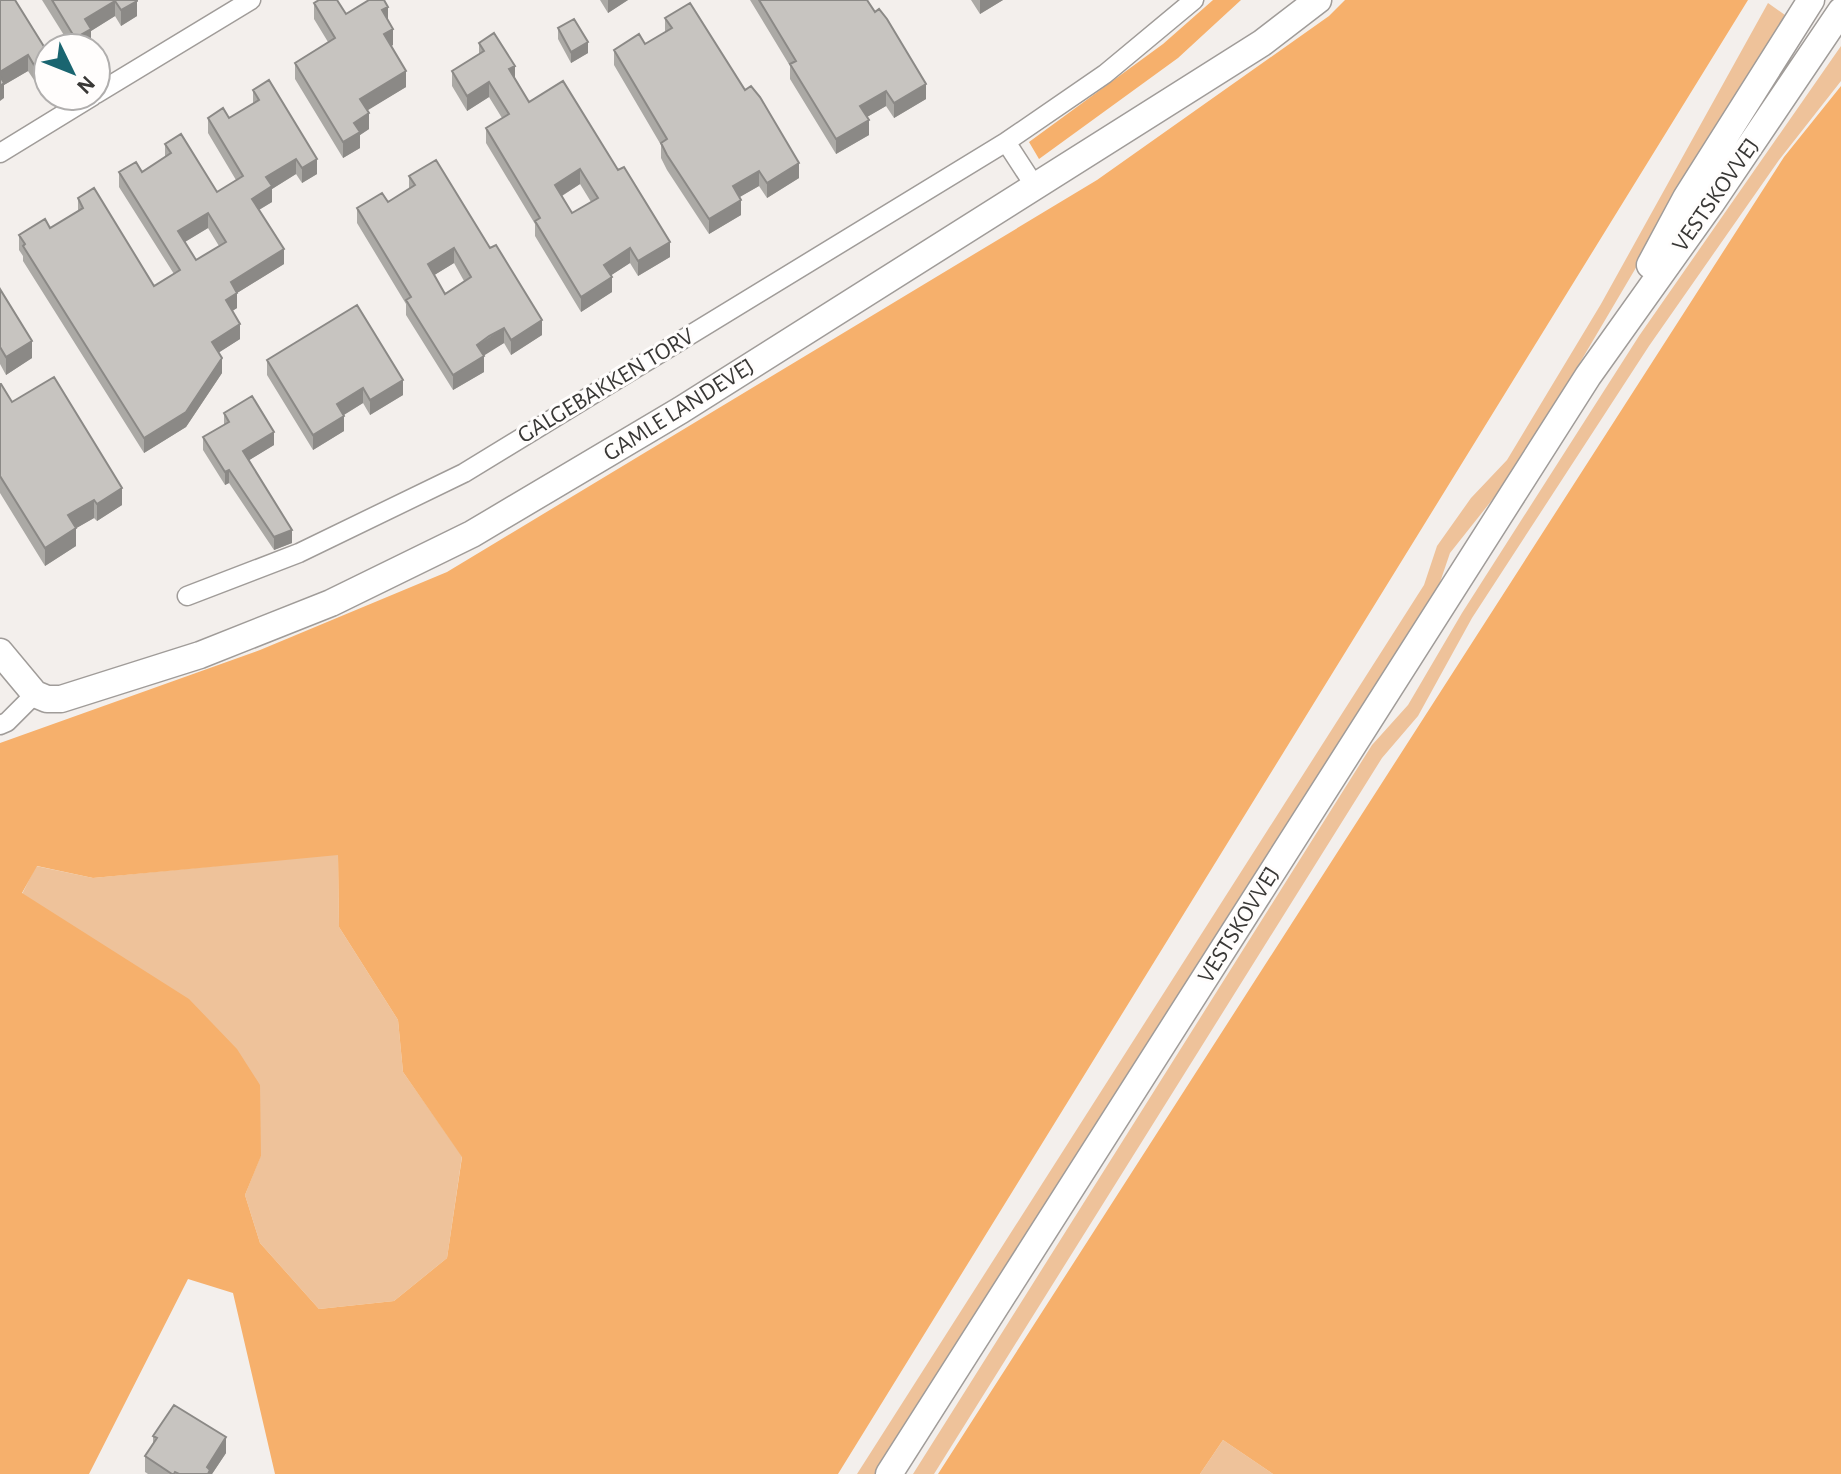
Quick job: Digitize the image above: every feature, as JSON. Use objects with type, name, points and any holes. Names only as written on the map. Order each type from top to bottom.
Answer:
[{"type":"street","points":[[112,85],[251,0]]},
{"type":"street","name":"GALGEBAKKEN TORV","points":[[187,596],[299,553],[464,473],[1006,142],[1105,74],[1194,0]]},
{"type":"street","name":"GAMLE LANDEVEJ","points":[[35,694],[47,699],[74,696],[200,655],[331,603],[472,534],[681,410],[1262,43],[1318,0]]},
{"type":"street","name":"VESTSKOVVEJ","points":[[1588,376],[1686,198],[1811,0]]},
{"type":"street","name":"VESTSKOVVEJ","points":[[889,1474],[1588,376],[1712,202],[1841,11]]},
{"type":"street","points":[[0,153],[67,112]]},
{"type":"street","points":[[1006,142],[1034,185]]},
{"type":"street","points":[[0,652],[35,694],[0,725]]},
{"type":"shaded area","points":[[1213,0],[1241,0],[1178,58],[1039,159],[1029,142],[1163,44]]},
{"type":"shaded area","points":[[1345,0],[1748,0],[838,1474],[275,1474],[233,1293],[188,1279],[89,1474],[0,1474],[0,743],[260,650],[447,572],[1097,180],[1329,16]],"holes":[[[338,855],[339,927],[398,1020],[403,1072],[462,1157],[447,1258],[394,1301],[319,1309],[260,1243],[245,1195],[261,1156],[260,1085],[237,1049],[189,999],[22,893],[37,866],[93,878]]]},
{"type":"shaded area","points":[[1768,3],[1785,15],[1519,466],[1450,553],[1436,594],[875,1474],[857,1474],[1424,585],[1437,546],[1471,498],[1507,460],[1601,304]]},
{"type":"shaded area","points":[[1841,46],[1841,81],[1779,160],[1649,346],[1472,618],[1418,716],[1382,758],[934,1474],[913,1474],[1372,745],[1408,705],[1462,613],[1639,336]]},
{"type":"shaded area","points":[[1841,86],[1841,1474],[1273,1474],[1223,1440],[1200,1474],[938,1474],[1784,157]]},
{"type":"shaded area","points":[[338,854],[339,927],[398,1020],[403,1072],[462,1156],[447,1258],[394,1301],[319,1309],[260,1243],[245,1195],[261,1155],[22,894],[36,866],[93,878]]},
{"type":"shaded area","points":[[1223,1440],[1273,1474],[1200,1474]]},
{"type":"building","points":[[0,0],[15,0],[35,32],[32,32],[32,62],[28,55],[0,72]]},
{"type":"building","points":[[52,0],[137,0],[121,10],[115,1],[85,19],[91,29],[71,32]]},
{"type":"building","points":[[337,0],[346,14],[369,0],[384,0],[388,7],[382,10],[393,29],[384,34],[406,71],[360,99],[369,113],[354,123],[360,132],[343,142],[295,63],[335,38],[314,3]]},
{"type":"building","points":[[759,0],[867,0],[875,12],[879,9],[887,19],[926,84],[894,103],[886,91],[860,106],[869,120],[836,139],[790,64],[796,61]]},
{"type":"building","points":[[690,3],[745,90],[751,86],[760,97],[799,163],[767,183],[759,171],[733,186],[741,200],[709,219],[667,155],[661,143],[667,139],[614,50],[639,34],[645,44],[672,28],[665,18]]},
{"type":"building","points":[[574,19],[588,42],[571,52],[558,28]]},
{"type":"building","points":[[494,33],[515,66],[509,69],[529,102],[563,81],[618,170],[624,167],[670,242],[638,261],[630,248],[604,265],[612,277],[581,297],[535,221],[540,218],[486,128],[509,114],[489,82],[467,96],[452,71],[484,51],[479,43]],"holes":[[[580,169],[598,198],[572,213],[555,185]]]},
{"type":"building","points":[[269,80],[317,159],[302,168],[296,159],[266,177],[272,186],[252,199],[284,249],[231,282],[237,293],[226,300],[240,324],[212,342],[222,358],[186,412],[144,438],[19,235],[45,219],[50,228],[83,208],[78,198],[94,188],[154,286],[180,270],[119,172],[136,162],[142,172],[171,153],[165,144],[181,134],[217,192],[243,176],[208,118],[223,108],[229,118],[259,100],[253,90]],"holes":[[[208,213],[226,242],[196,260],[178,231]]]},
{"type":"building","points":[[436,160],[490,248],[496,245],[542,320],[511,340],[504,328],[489,336],[477,345],[484,356],[453,375],[406,300],[411,297],[357,208],[382,193],[388,202],[415,185],[409,176]],"holes":[[[454,248],[471,277],[445,294],[428,264]]]},
{"type":"building","points":[[0,289],[32,341],[6,357],[0,347]]},
{"type":"building","points":[[357,305],[403,380],[370,400],[363,388],[337,404],[344,416],[313,435],[267,360]]},
{"type":"building","points":[[54,377],[122,488],[97,504],[94,500],[68,515],[76,528],[45,548],[0,476],[0,384],[12,402]]},
{"type":"building","points":[[252,396],[274,432],[243,451],[292,530],[274,537],[203,437],[229,422],[224,413]]},
{"type":"building","points":[[174,1405],[226,1437],[207,1467],[210,1470],[208,1474],[172,1474],[145,1456],[157,1438],[153,1436]]}]
